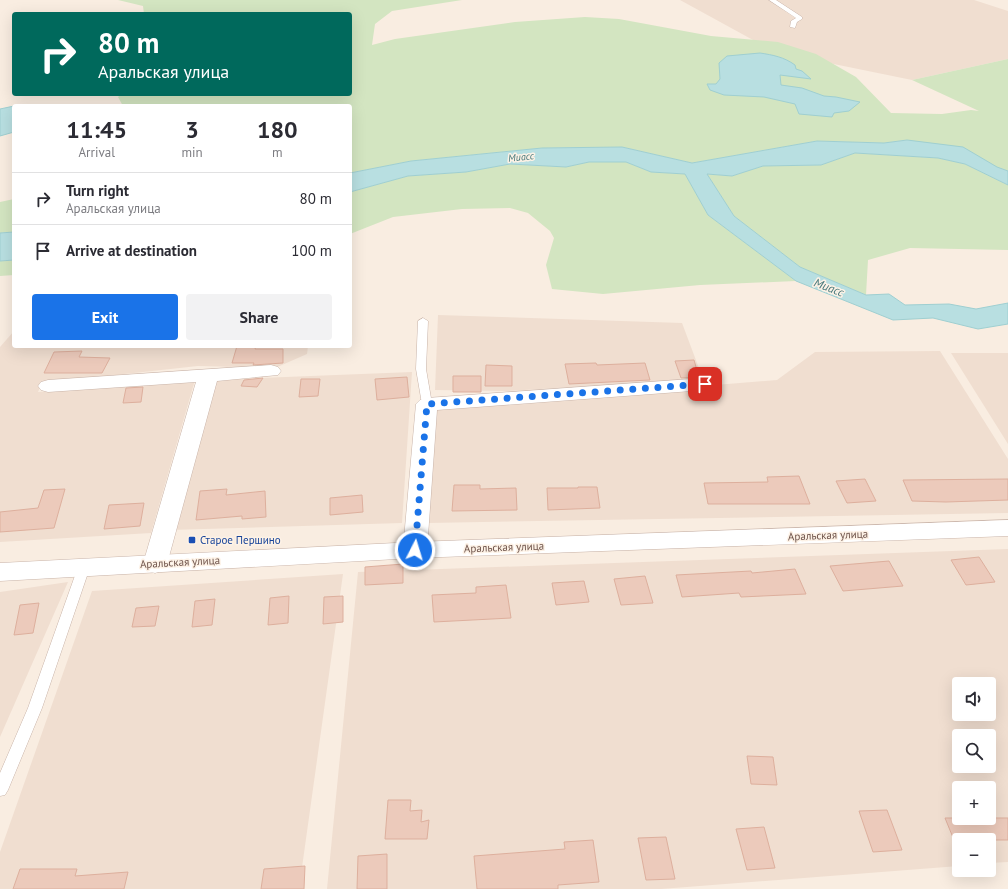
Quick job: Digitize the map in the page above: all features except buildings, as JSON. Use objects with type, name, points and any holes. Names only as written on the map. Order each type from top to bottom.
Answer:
[{"type":"street","points":[[48,386],[271,371]]},
{"type":"street","points":[[155,564],[208,376]]},
{"type":"street","points":[[415,550],[427,404],[705,384]]},
{"type":"street","name":"Аральская улица","points":[[0,572],[415,550],[1008,528]]},
{"type":"lane","points":[[772,0],[800,18],[794,21],[793,27]]},
{"type":"lane","points":[[423,321],[421,369],[427,404]]},
{"type":"lane","points":[[0,790],[35,708],[84,567]]},
{"type":"shaded area","points":[[680,0],[974,0],[1008,11],[1008,59],[912,80],[775,52]]},
{"type":"shaded area","points":[[438,315],[682,323],[703,379],[506,391],[435,390]]},
{"type":"shaded area","points":[[12,333],[12,348],[308,348],[307,354],[275,368],[198,366],[42,383],[38,392],[195,380],[151,533],[0,542],[0,347]]},
{"type":"shaded area","points":[[940,351],[1008,459],[1008,513],[428,523],[433,408],[777,380],[815,352]]},
{"type":"shaded area","points":[[951,353],[1008,353],[1008,444]]},
{"type":"shaded area","points":[[412,372],[402,523],[170,530],[213,380]]},
{"type":"shaded area","points":[[1008,549],[1008,862],[996,863],[996,833],[952,833],[952,867],[661,889],[327,889],[358,572]]},
{"type":"shaded area","points":[[343,574],[299,889],[0,889],[0,852],[92,591]]},
{"type":"shaded area","points":[[68,582],[0,737],[0,592]]},
{"type":"green space","points":[[118,0],[462,0],[392,11],[375,24],[372,45],[395,39],[515,22],[585,17],[619,19],[711,36],[778,42],[816,54],[856,77],[891,113],[942,114],[971,110],[979,111],[912,80],[1008,59],[1008,171],[907,140],[884,143],[817,141],[692,163],[622,147],[542,148],[411,161],[352,173],[352,104],[122,104],[118,97],[352,96],[352,12],[144,12],[143,6]]},
{"type":"green space","points":[[855,153],[938,158],[965,164],[1008,185],[1008,250],[910,248],[868,260],[866,295],[800,267],[734,216],[707,174],[732,176],[763,166],[821,165]]},
{"type":"green space","points":[[589,162],[626,162],[651,172],[685,174],[708,215],[796,281],[700,285],[603,294],[552,289],[546,265],[554,238],[550,231],[528,213],[510,208],[462,209],[393,217],[352,233],[352,191],[408,176],[466,172],[510,164],[566,167]]},
{"type":"green space","points":[[12,199],[12,232],[0,233],[0,202]]},
{"type":"green space","points":[[12,260],[12,275],[0,276],[0,261]]},
{"type":"water","points":[[760,53],[787,60],[795,65],[796,69],[802,71],[811,79],[780,75],[781,85],[802,88],[824,96],[860,102],[849,111],[834,113],[832,117],[799,114],[795,104],[764,97],[724,95],[710,90],[707,84],[716,84],[720,79],[719,63],[727,56]]},
{"type":"water","points":[[12,106],[12,133],[0,136],[0,109]]},
{"type":"water","name":"Миасс","points":[[907,140],[963,147],[997,167],[1008,171],[1008,185],[965,164],[938,158],[855,153],[821,165],[763,166],[732,176],[707,174],[734,216],[800,267],[866,295],[889,294],[905,305],[949,304],[976,309],[1008,303],[1008,324],[978,329],[933,318],[893,320],[796,281],[708,215],[685,174],[651,172],[626,162],[589,162],[566,167],[510,164],[466,172],[408,176],[352,191],[352,173],[411,161],[542,148],[622,147],[692,163],[817,141],[884,143]]},
{"type":"water","points":[[12,232],[12,260],[0,261],[0,233]]},
{"type":"place","name":"Старое Першино","points":[[192,540]]},
{"type":"route","points":[[415,550],[427,404],[705,384]]}]
